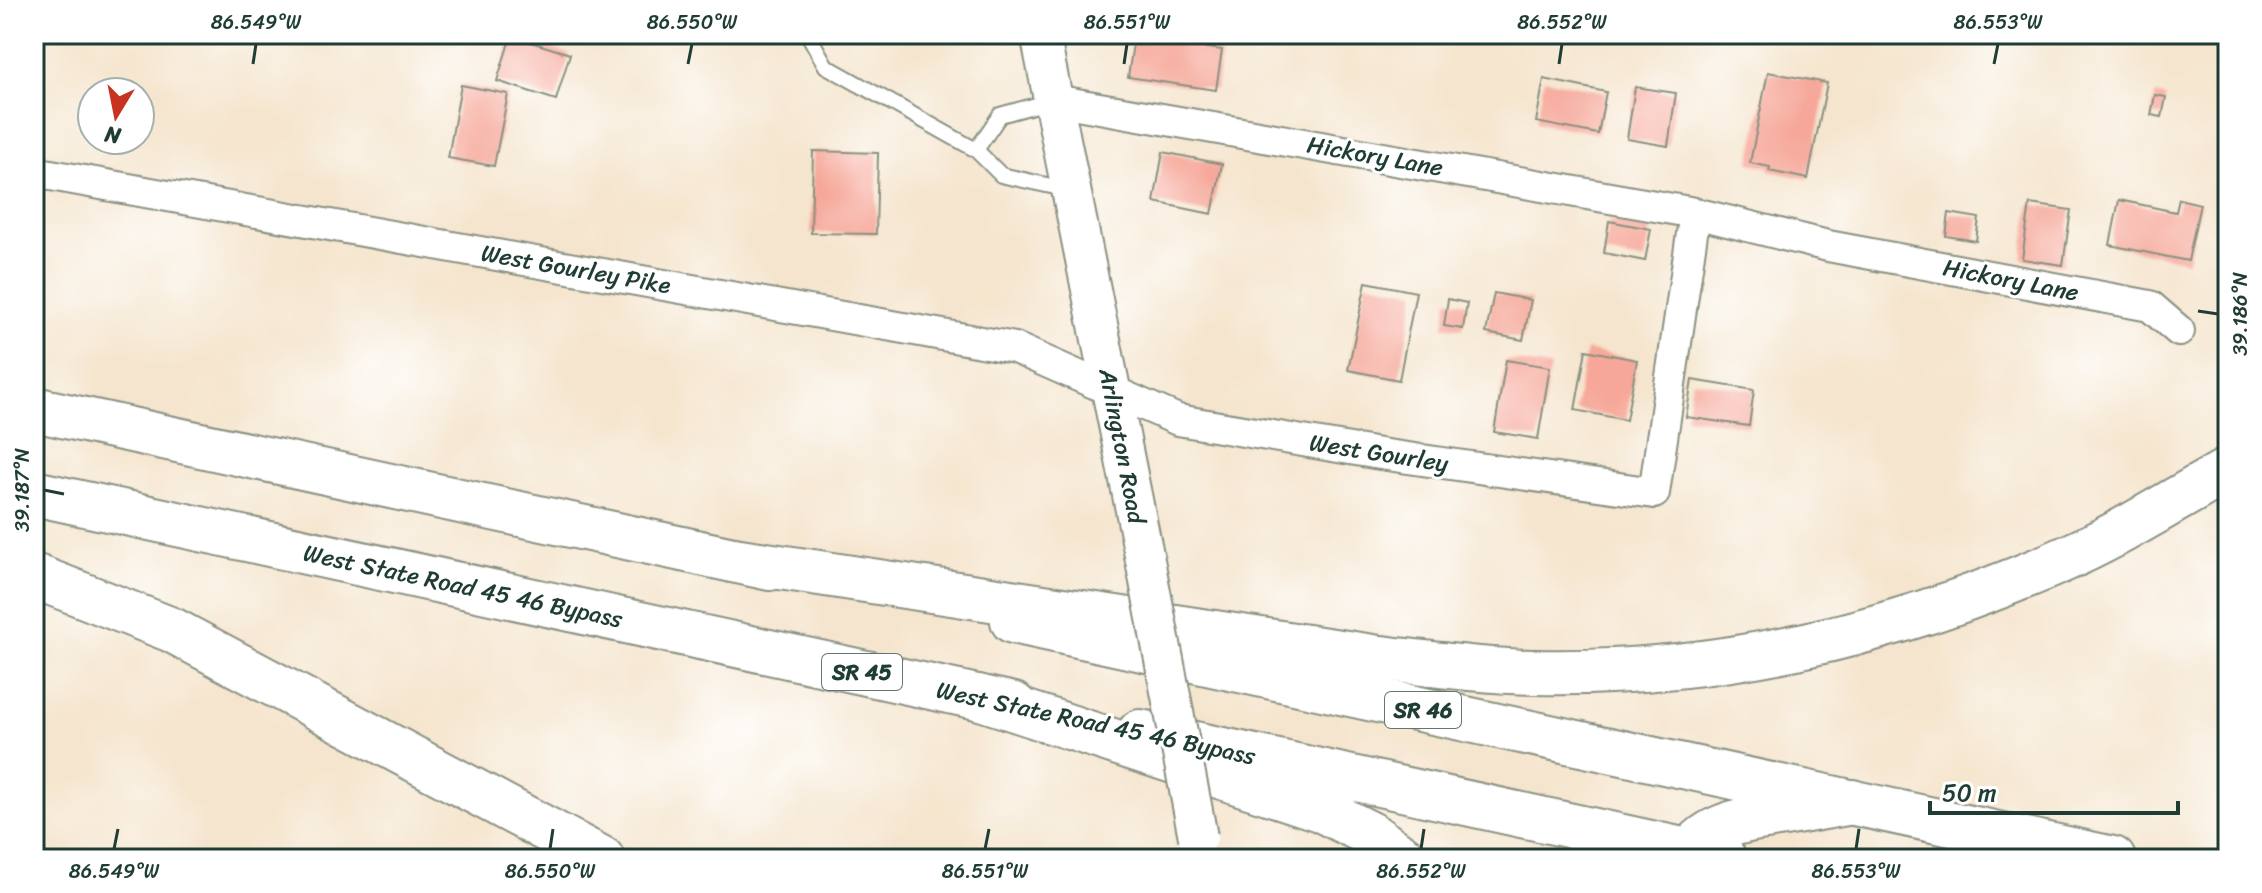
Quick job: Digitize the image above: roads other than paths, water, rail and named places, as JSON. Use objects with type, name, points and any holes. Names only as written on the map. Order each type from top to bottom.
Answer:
[{"type":"highway","points":[[34,409],[733,560],[1401,660],[1535,672],[1674,666],[1770,653],[1849,636],[1916,617],[2060,561],[2228,470]]},
{"type":"highway","name":"West State Road 45 46 Bypass","points":[[34,493],[1700,856]]},
{"type":"highway","name":"SR 46","points":[[733,560],[2113,859]]},
{"type":"highway","points":[[34,576],[172,630],[602,859]]},
{"type":"highway","points":[[978,697],[1320,809],[1370,834],[1405,859]]},
{"type":"highway","points":[[1700,856],[1703,837],[1719,827],[1750,818],[1852,802]]},
{"type":"street","name":"Arlington Road","points":[[1040,34],[1199,848]]},
{"type":"street","name":"Hickory Lane","points":[[1054,100],[1695,213],[1828,246],[2150,306],[2179,331]]},
{"type":"street","name":"West Gourley Pike","points":[[34,172],[1015,348],[1110,388]]},
{"type":"street","name":"West Gourley","points":[[1110,388],[1178,420],[1380,454],[1654,493],[1695,213]]},
{"type":"lane","points":[[808,34],[826,66],[976,150],[1001,175],[1073,191]]},
{"type":"lane","points":[[976,150],[1000,115],[1054,100]]}]
